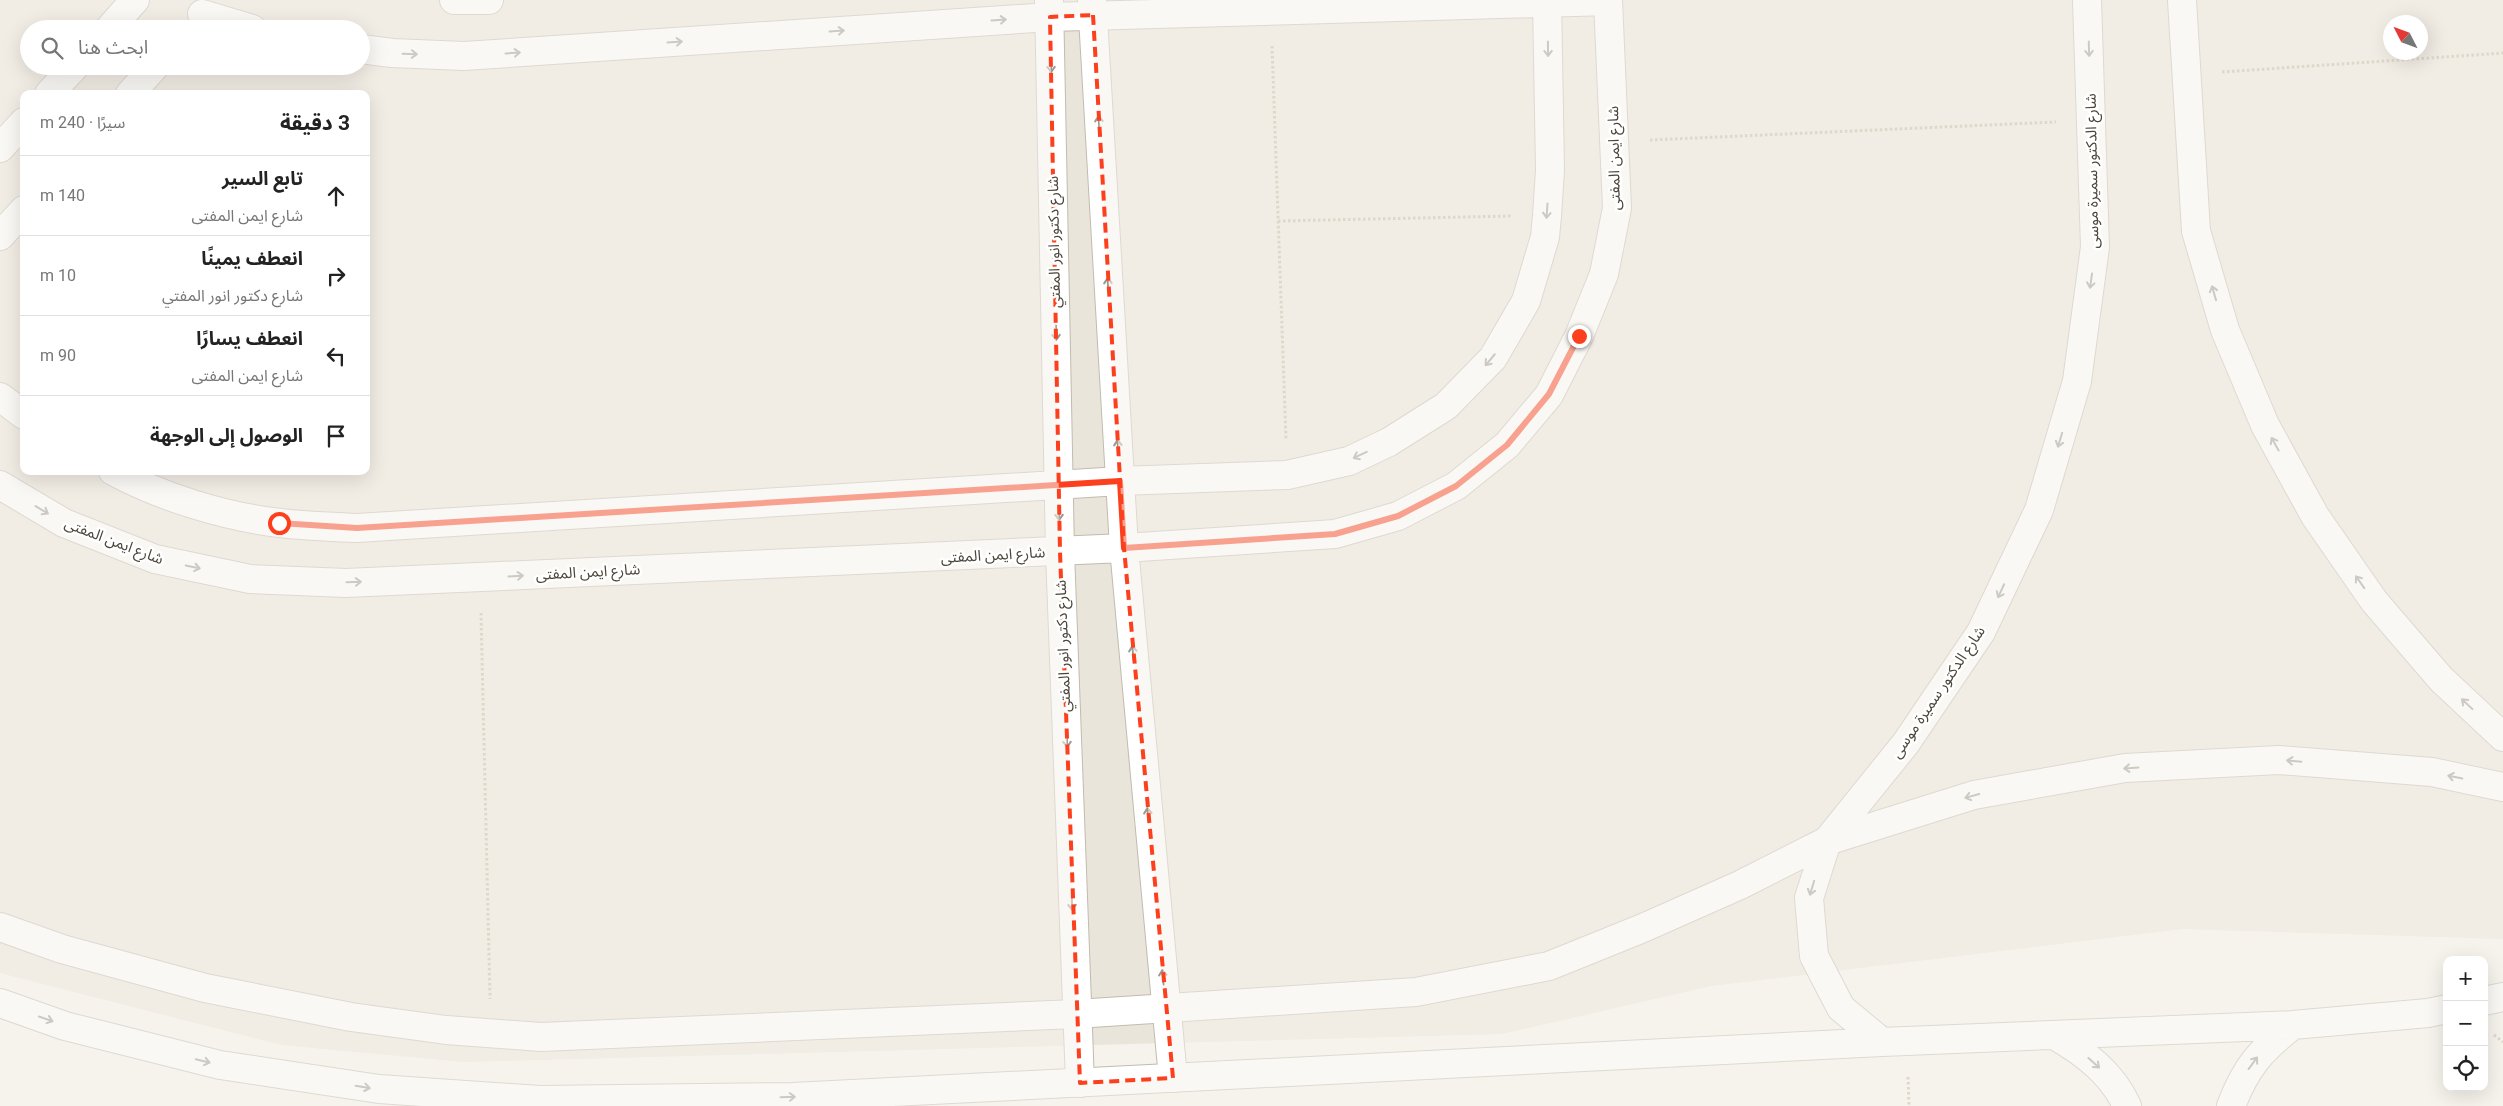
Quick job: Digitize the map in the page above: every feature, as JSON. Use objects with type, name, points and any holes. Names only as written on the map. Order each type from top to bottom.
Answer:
[{"type":"street","points":[[117,20],[135,0]]},
{"type":"street","points":[[454,0],[489,0]]},
{"type":"street","points":[[370,51],[464,56],[1050,8],[1271,9],[1608,0]]},
{"type":"street","name":"شارع ايمن المفتى","points":[[0,485],[64,523],[155,559],[250,579],[346,583],[1124,548],[1335,534],[1398,516],[1456,486],[1507,445],[1549,394],[1579,336],[1604,274],[1617,208],[1608,0]]},
{"type":"street","name":"شارع الدكتور سميرة موسى","points":[[1827,841],[1906,743],[1981,632],[2039,510],[2077,381],[2095,248],[2087,0]]},
{"type":"street","points":[[2182,0],[2196,231],[2225,330],[2265,425],[2315,516],[2374,601],[2441,679],[2503,737]]},
{"type":"street","points":[[120,475],[203,507],[279,523],[357,528],[1120,481],[1287,475],[1349,461],[1389,442],[1446,406],[1493,358],[1526,301],[1545,237],[1550,170],[1547,1]]},
{"type":"street","name":"شارع دكتور انور المفتي","points":[[1050,8],[1058,485],[1080,1083]]},
{"type":"street","points":[[1092,8],[1124,548],[1172,1078]]},
{"type":"street","points":[[202,14],[222,20]]},
{"type":"street","points":[[53,90],[66,75]]},
{"type":"street","points":[[134,90],[147,75]]},
{"type":"street","points":[[0,148],[20,126]]},
{"type":"street","points":[[0,236],[20,214]]},
{"type":"street","points":[[0,397],[20,412]]},
{"type":"street","points":[[0,927],[62,949],[204,988],[351,1016],[446,1030],[541,1037],[1166,1009],[1416,992],[1550,966],[1644,928],[1740,885],[1827,841],[1974,795],[2125,768],[2279,760],[2432,772],[2503,787]]},
{"type":"street","points":[[1827,841],[1810,898],[1814,956],[1841,1008],[1882,1042]]},
{"type":"street","points":[[2488,1000],[2503,997]]},
{"type":"street","points":[[0,1003],[65,1026],[220,1065],[379,1089],[540,1100],[793,1097],[1882,1042],[2293,1025],[2441,1012]]},
{"type":"street","points":[[2488,1013],[2503,1013]]},
{"type":"street","points":[[2231,1106],[2241,1080],[2263,1049],[2293,1025]]},
{"type":"street","points":[[2054,1035],[2081,1051],[2103,1071],[2127,1106]]},
{"type":"path","points":[[1271,9],[1287,475]]},
{"type":"path","points":[[2186,75],[2503,53]]},
{"type":"path","points":[[1615,141],[2091,121]]},
{"type":"path","points":[[1278,221],[1546,216]]},
{"type":"path","points":[[481,577],[491,1033]]},
{"type":"highlighted area","points":[[1093,15],[1124,548],[1173,1078],[1080,1083],[1060,552],[1050,17]]},
{"type":"shaded area","points":[[0,0],[2503,0],[2503,939],[2183,929],[1711,986],[1502,1034],[464,1062],[281,1045],[0,973]]},
{"type":"route","points":[[279,523],[357,528],[1120,481],[1124,548],[1335,534],[1398,516],[1456,486],[1507,445],[1549,394],[1579,336]]}]
